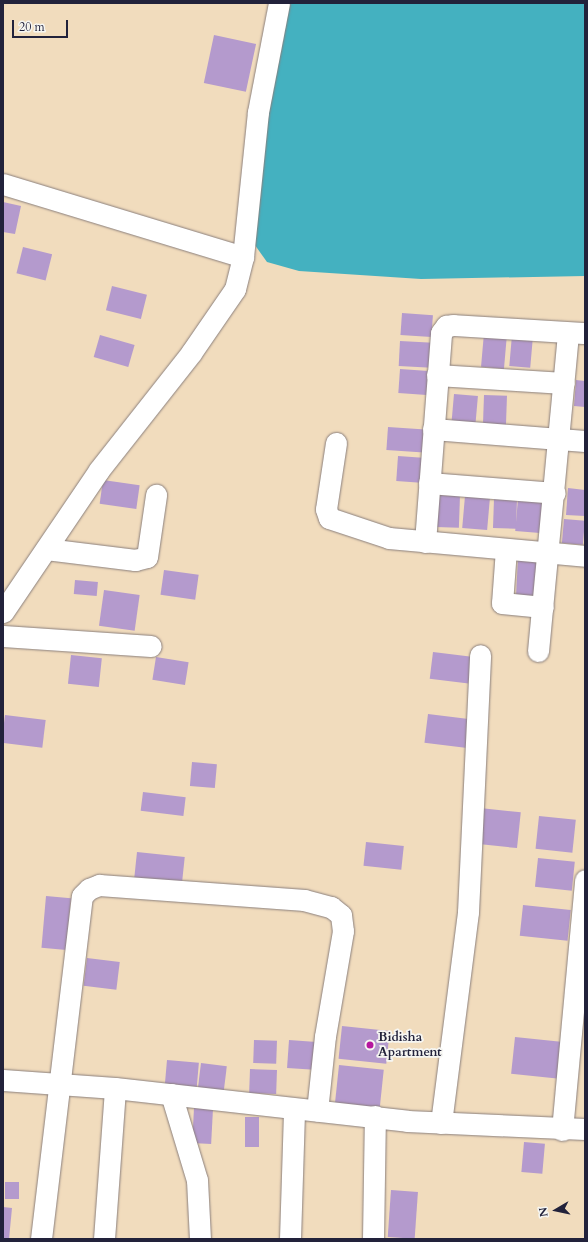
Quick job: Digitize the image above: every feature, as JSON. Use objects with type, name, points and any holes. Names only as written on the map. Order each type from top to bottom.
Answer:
[{"type":"street","points":[[3,612],[10,590],[46,549],[99,470],[213,322],[235,289],[243,256],[258,112],[279,3]]},
{"type":"street","points":[[3,184],[243,256]]},
{"type":"street","points":[[425,542],[441,333],[446,326],[576,333],[564,383],[555,493],[538,650]]},
{"type":"street","points":[[437,375],[564,383]]},
{"type":"street","points":[[433,430],[585,441]]},
{"type":"street","points":[[336,443],[326,515],[389,538],[585,556]]},
{"type":"street","points":[[429,483],[555,493]]},
{"type":"street","points":[[46,549],[135,560],[147,557],[156,495]]},
{"type":"street","points":[[506,549],[502,603],[543,607]]},
{"type":"street","points":[[3,636],[151,646]]},
{"type":"street","points":[[441,1123],[468,912],[480,655]]},
{"type":"street","points":[[562,1130],[585,880]]},
{"type":"street","points":[[41,1239],[62,1083],[82,896],[89,889],[99,885],[304,900],[331,906],[341,915],[343,931],[325,1036],[317,1111]]},
{"type":"street","points":[[3,1080],[62,1083],[115,1088],[294,1109],[441,1123],[562,1130],[585,1129]]},
{"type":"street","points":[[104,1239],[115,1088]]},
{"type":"street","points":[[171,1094],[197,1180],[200,1239]]},
{"type":"street","points":[[290,1239],[294,1109]]},
{"type":"street","points":[[373,1239],[375,1116]]},
{"type":"water","points":[[287,3],[585,3],[585,276],[421,279],[299,271],[267,262],[252,241],[270,81]]},
{"type":"building","points":[[214,35],[256,44],[246,92],[204,83]]},
{"type":"building","points":[[3,202],[21,206],[15,234],[3,232]]},
{"type":"building","points":[[23,247],[52,254],[46,280],[16,273]]},
{"type":"building","points":[[112,286],[147,295],[141,319],[106,310]]},
{"type":"building","points":[[402,313],[433,315],[431,337],[400,335]]},
{"type":"building","points":[[484,333],[507,335],[504,369],[481,367]]},
{"type":"building","points":[[100,335],[135,345],[128,367],[94,357]]},
{"type":"building","points":[[512,335],[533,337],[530,368],[509,366]]},
{"type":"building","points":[[400,341],[433,343],[432,368],[399,366]]},
{"type":"building","points":[[400,369],[432,371],[430,395],[398,393]]},
{"type":"building","points":[[576,380],[585,381],[585,407],[574,406]]},
{"type":"building","points":[[454,394],[478,396],[475,428],[451,426]]},
{"type":"building","points":[[484,395],[507,396],[506,428],[483,427]]},
{"type":"building","points":[[388,427],[429,430],[427,453],[386,450]]},
{"type":"building","points":[[398,456],[426,458],[424,483],[396,481]]},
{"type":"building","points":[[103,480],[140,485],[136,509],[100,504]]},
{"type":"building","points":[[568,488],[585,490],[585,516],[566,515]]},
{"type":"building","points":[[437,495],[460,496],[459,528],[436,527]]},
{"type":"building","points":[[465,496],[490,498],[487,530],[462,528]]},
{"type":"building","points":[[494,499],[517,500],[516,529],[493,528]]},
{"type":"building","points":[[518,499],[543,501],[540,533],[515,531]]},
{"type":"building","points":[[564,519],[585,521],[583,545],[562,543]]},
{"type":"building","points":[[518,558],[538,559],[536,597],[516,596]]},
{"type":"building","points":[[164,570],[199,575],[195,600],[161,595]]},
{"type":"building","points":[[75,580],[98,582],[97,596],[74,594]]},
{"type":"building","points":[[104,590],[140,595],[135,631],[99,626]]},
{"type":"building","points":[[433,652],[472,657],[468,684],[430,679]]},
{"type":"building","points":[[71,655],[102,658],[99,687],[68,684]]},
{"type":"building","points":[[156,657],[189,662],[185,685],[152,680]]},
{"type":"building","points":[[428,714],[471,719],[467,748],[424,743]]},
{"type":"building","points":[[5,715],[46,720],[42,748],[3,743]]},
{"type":"building","points":[[192,762],[217,764],[215,788],[190,786]]},
{"type":"building","points":[[143,792],[186,797],[183,816],[141,811]]},
{"type":"building","points":[[480,808],[521,812],[517,848],[476,844]]},
{"type":"building","points":[[539,816],[576,820],[572,853],[536,849]]},
{"type":"building","points":[[366,842],[404,846],[401,870],[363,866]]},
{"type":"building","points":[[137,852],[185,857],[182,887],[134,882]]},
{"type":"building","points":[[538,858],[575,862],[572,891],[535,887]]},
{"type":"building","points":[[46,896],[71,898],[66,950],[41,948]]},
{"type":"building","points":[[523,905],[571,910],[567,941],[520,936]]},
{"type":"building","points":[[87,958],[120,962],[116,990],[84,986]]},
{"type":"building","points":[[342,1026],[390,1031],[386,1064],[339,1059]]},
{"type":"building","points":[[515,1037],[561,1042],[557,1079],[511,1074]]},
{"type":"building","points":[[254,1040],[277,1041],[276,1064],[253,1063]]},
{"type":"building","points":[[289,1040],[320,1042],[318,1070],[287,1068]]},
{"type":"building","points":[[167,1060],[199,1063],[197,1090],[165,1087]]},
{"type":"building","points":[[201,1063],[227,1066],[224,1093],[198,1090]]},
{"type":"building","points":[[339,1065],[384,1070],[380,1108],[335,1104]]},
{"type":"building","points":[[250,1069],[277,1070],[276,1094],[249,1093]]},
{"type":"building","points":[[194,1108],[213,1109],[211,1144],[192,1143]]},
{"type":"building","points":[[245,1117],[259,1117],[259,1147],[245,1147]]},
{"type":"building","points":[[524,1142],[545,1144],[542,1174],[521,1172]]},
{"type":"building","points":[[5,1182],[19,1182],[19,1199],[5,1199]]},
{"type":"building","points":[[391,1190],[418,1192],[415,1239],[388,1237]]},
{"type":"building","points":[[3,1207],[12,1208],[9,1239],[3,1239]]},
{"type":"place","name":"Bidisha Apartment","points":[[370,1045]]}]
